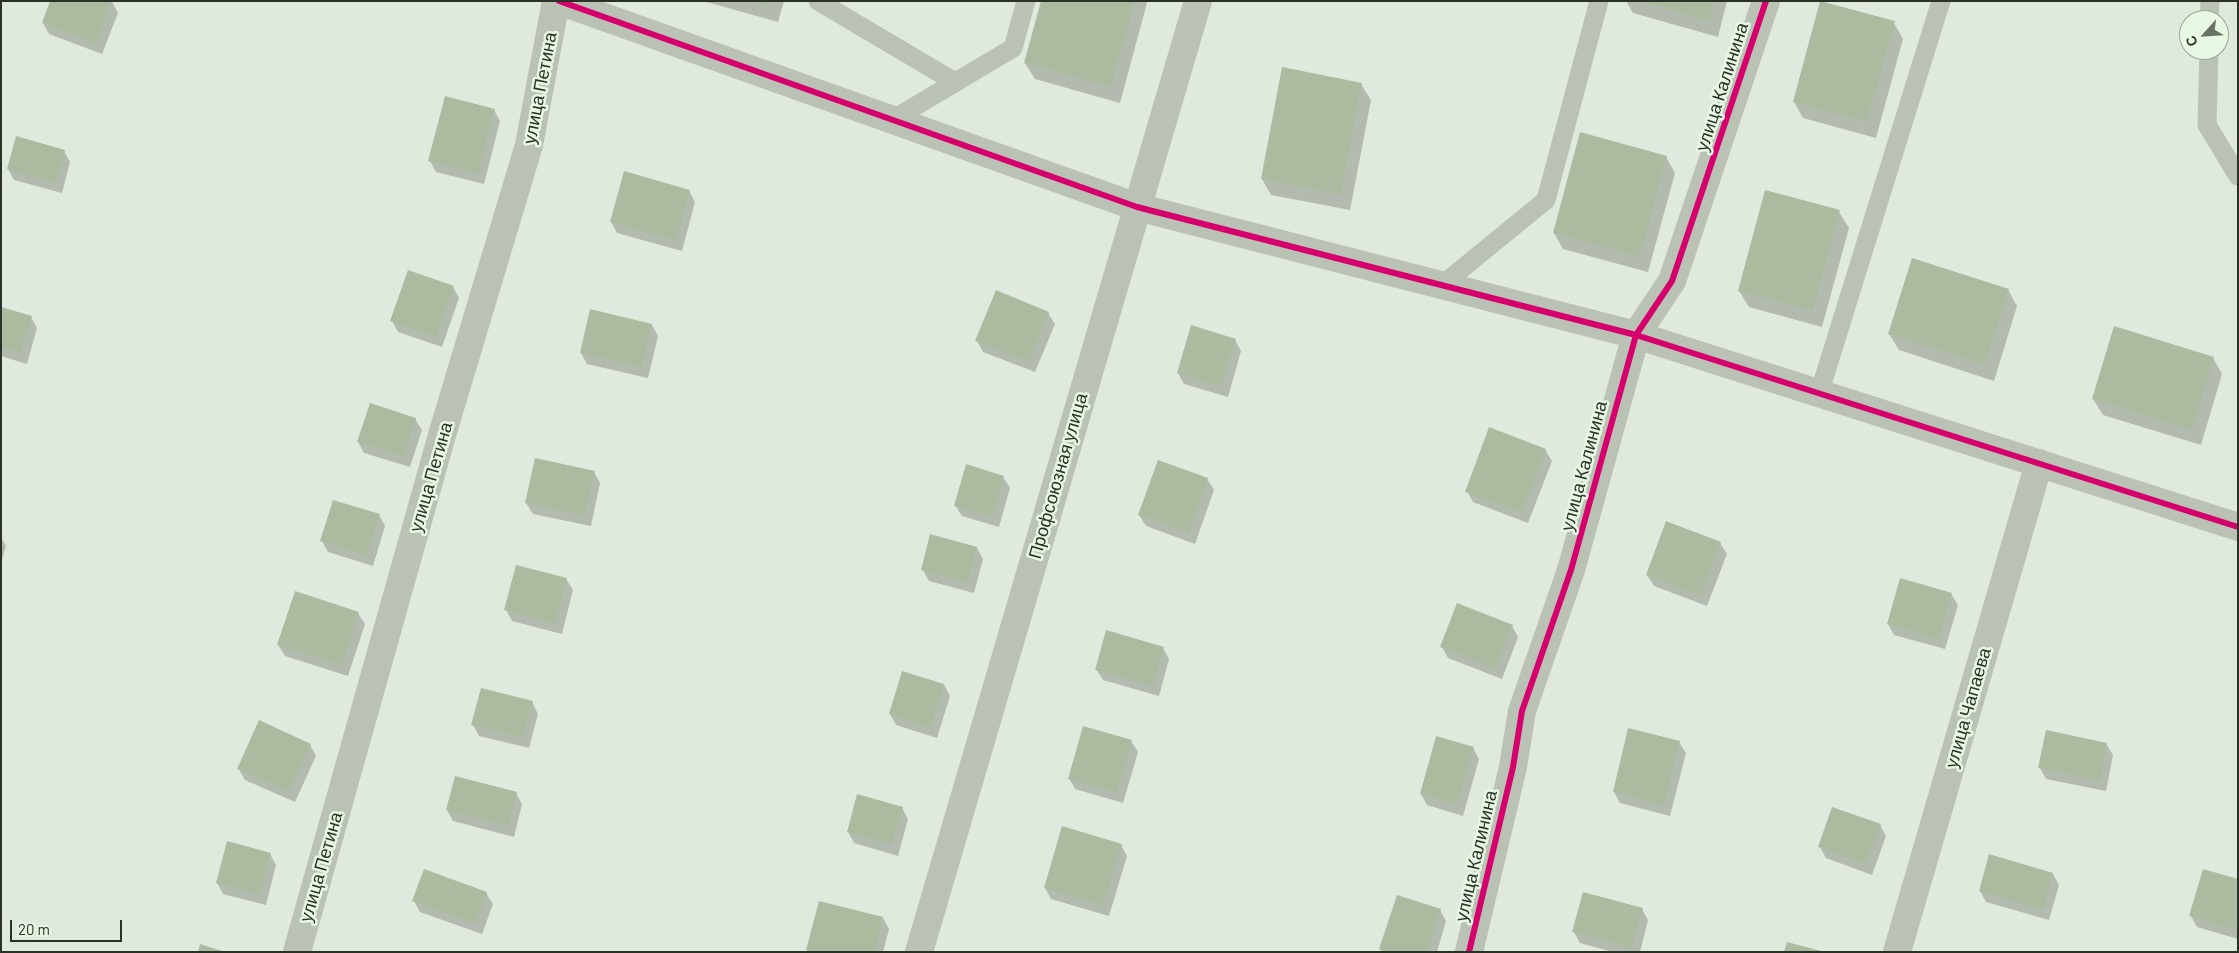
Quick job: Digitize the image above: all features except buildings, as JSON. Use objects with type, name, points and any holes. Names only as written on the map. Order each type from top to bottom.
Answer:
[{"type":"street","points":[[558,1],[1137,206],[1636,335],[2238,527]]},
{"type":"street","name":"улица Петина","points":[[297,952],[442,435],[529,145],[558,1]]},
{"type":"street","name":"Профсоюзная улица","points":[[919,952],[1198,1]]},
{"type":"street","name":"улица Калинина","points":[[1469,952],[1513,767],[1522,711],[1571,570],[1636,335],[1672,282],[1766,1]]},
{"type":"street","name":"улица Чапаева","points":[[1897,952],[2039,463]]},
{"type":"lane","points":[[818,1],[955,82]]},
{"type":"lane","points":[[892,120],[1013,48],[1026,1]]},
{"type":"lane","points":[[1442,285],[1546,200],[1598,1]]},
{"type":"lane","points":[[1819,394],[1941,1]]},
{"type":"lane","points":[[2209,60],[2208,125],[2238,176]]},
{"type":"cycle path","points":[[559,1],[1137,207],[1636,335],[2238,527]]},
{"type":"cycle path","points":[[1469,952],[1513,767],[1522,711],[1571,570],[1636,335],[1672,281],[1766,1]]}]
